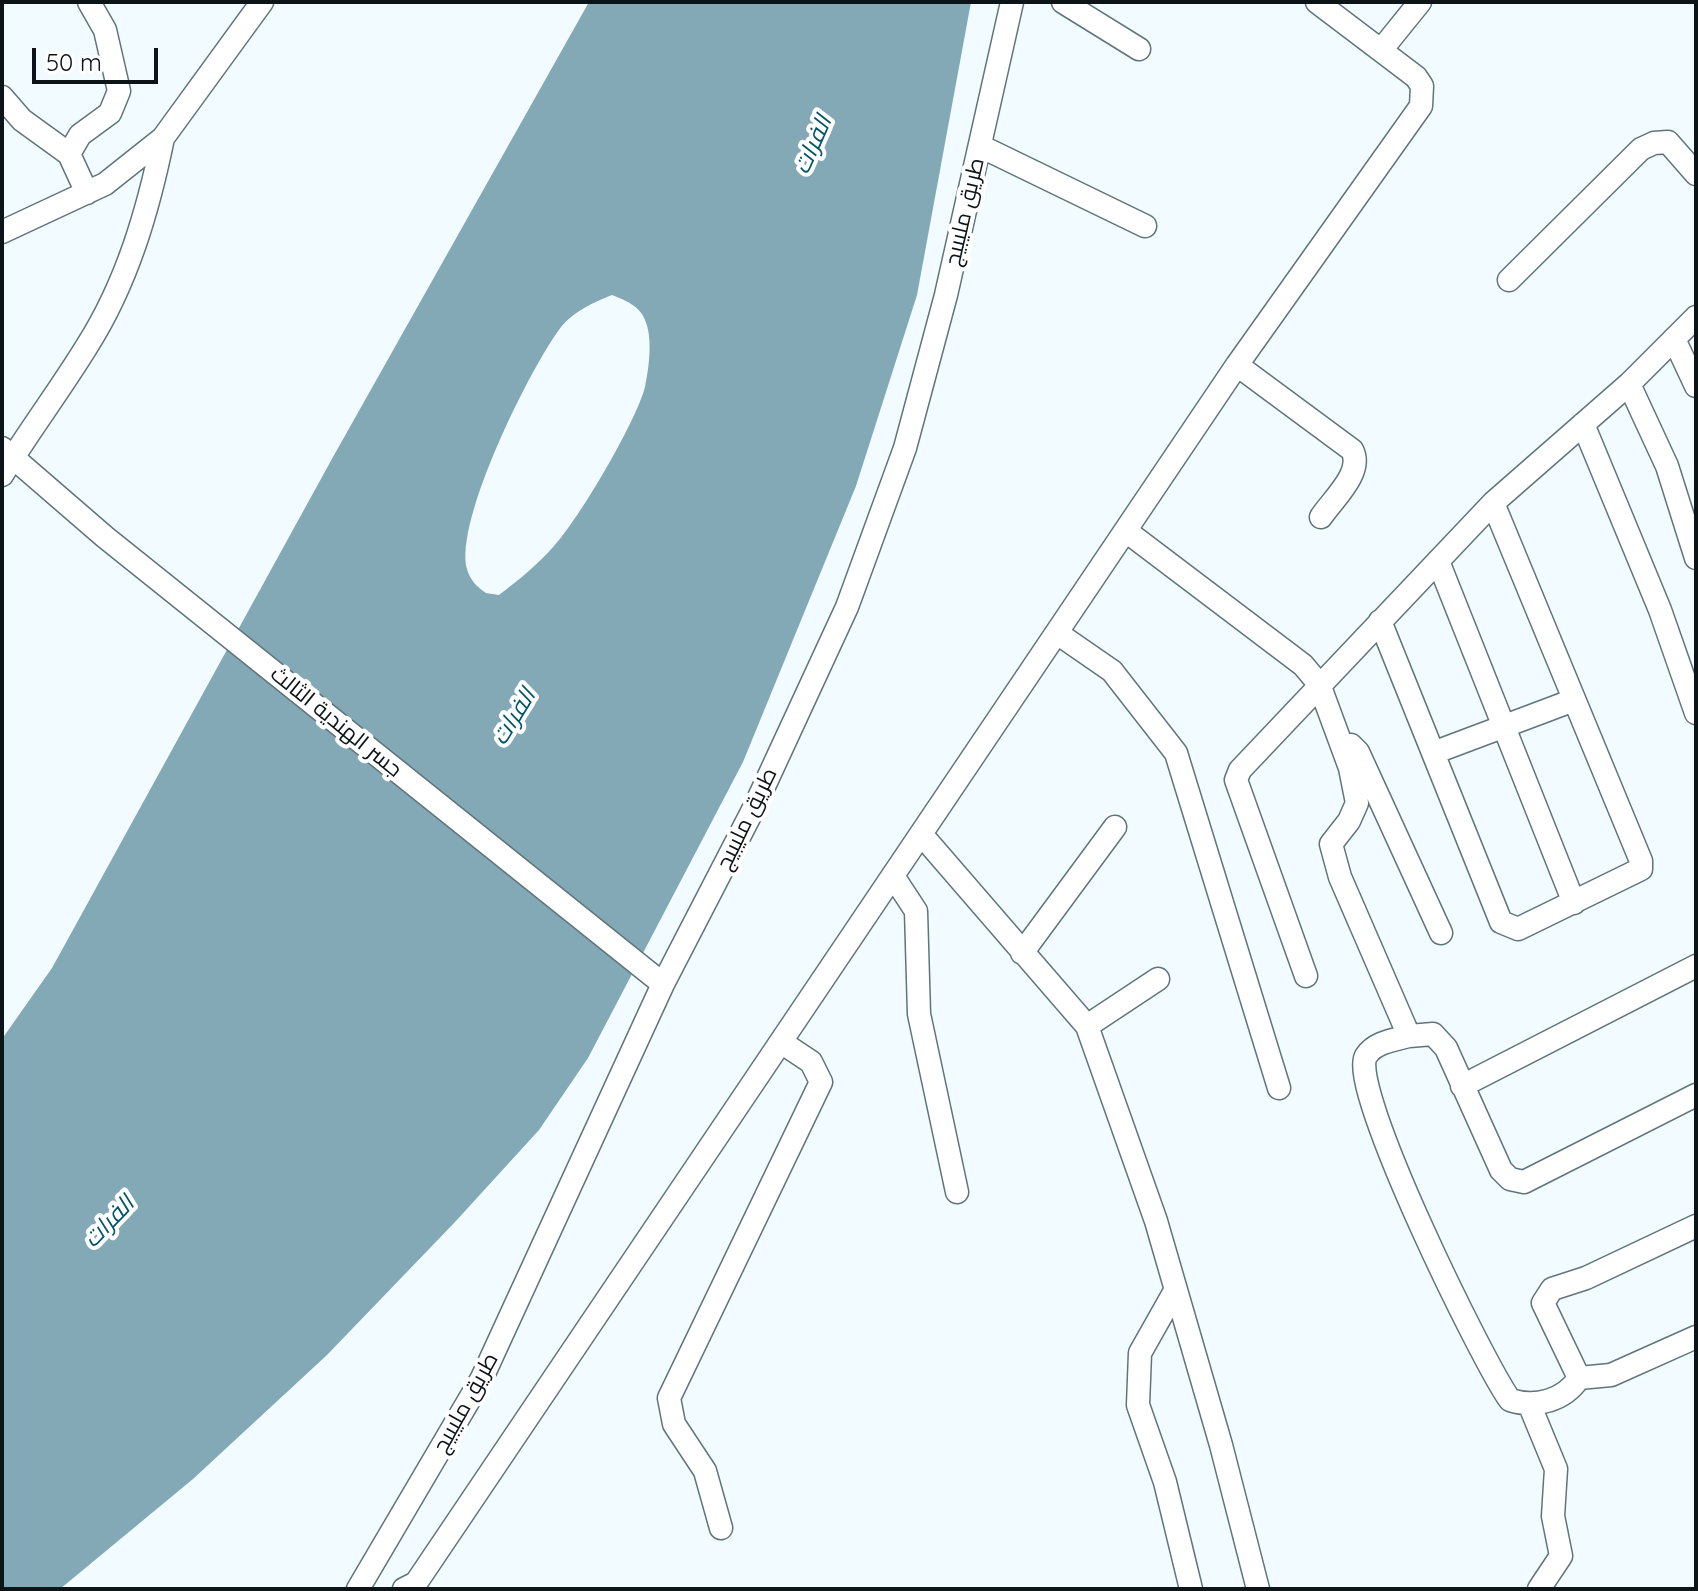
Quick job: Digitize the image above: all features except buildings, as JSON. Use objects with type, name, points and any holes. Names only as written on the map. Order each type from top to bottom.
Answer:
[{"type":"street","points":[[69,154],[80,135],[110,113],[119,91],[105,30],[89,2]]},
{"type":"street","points":[[2,232],[105,184],[163,138],[262,2]]},
{"type":"street","name":"طريق مليبيج","points":[[358,1589],[482,1378],[663,984],[755,806],[847,607],[905,448],[980,146],[1012,2]]},
{"type":"street","points":[[1063,2],[1139,49]]},
{"type":"street","points":[[404,1589],[416,1583],[1237,365],[1421,106],[1422,86],[1382,49],[1317,2]]},
{"type":"street","points":[[1382,49],[1420,2]]},
{"type":"street","points":[[2,97],[22,120],[69,154],[87,193]]},
{"type":"street","points":[[5,461],[88,344],[109,305],[142,224],[163,138]]},
{"type":"street","points":[[1509,280],[1641,149],[1654,143],[1668,142],[1696,174]]},
{"type":"street","points":[[980,146],[1145,226]]},
{"type":"street","points":[[1306,976],[1236,780],[1244,764],[1493,503],[1629,384],[1696,317]]},
{"type":"street","points":[[1674,339],[1696,386]]},
{"type":"street","points":[[1237,365],[1352,450],[1356,457],[1353,472],[1321,517]]},
{"type":"street","points":[[1629,384],[1667,466],[1696,558]]},
{"type":"street","points":[[1583,424],[1660,610],[1696,713]]},
{"type":"street","name":"جسر الهندية الثالث","points":[[5,461],[105,537],[663,984]]},
{"type":"street","points":[[1380,621],[1501,922],[1518,929],[1641,869],[1641,861],[1493,503]]},
{"type":"street","points":[[1126,531],[1303,665],[1319,684],[1339,733],[1357,803],[1349,821],[1331,844],[1340,877],[1409,1036]]},
{"type":"street","points":[[1438,561],[1501,727],[1574,903]]},
{"type":"street","points":[[1057,633],[1112,671],[1176,753],[1279,1088]]},
{"type":"street","points":[[1433,753],[1574,700]]},
{"type":"street","points":[[1339,733],[1358,752],[1441,933]]},
{"type":"street","points":[[1022,953],[1115,827]]},
{"type":"street","points":[[921,834],[1087,1026],[1156,1221],[1221,1445],[1258,1589]]},
{"type":"street","points":[[893,876],[916,911],[919,1014],[957,1192]]},
{"type":"street","points":[[1462,1086],[1696,966]]},
{"type":"street","points":[[1087,1026],[1158,979]]},
{"type":"street","points":[[1579,1378],[1571,1391],[1530,1406],[1510,1400],[1460,1313],[1382,1132],[1362,1070],[1365,1056],[1378,1044],[1433,1034],[1446,1048],[1501,1170],[1510,1179],[1524,1182],[1696,1095]]},
{"type":"street","points":[[721,1528],[705,1471],[674,1424],[669,1398],[821,1082],[811,1062],[781,1042]]},
{"type":"street","points":[[1579,1378],[1543,1303],[1552,1289],[1586,1278],[1696,1226]]},
{"type":"street","points":[[1175,1291],[1140,1353],[1138,1405],[1165,1482],[1191,1589]]},
{"type":"street","points":[[1579,1378],[1611,1375],[1696,1337]]},
{"type":"street","points":[[1530,1406],[1556,1469],[1553,1516],[1561,1556],[1539,1589]]},
{"type":"water","name":"الفرات","points":[[589,2],[971,2],[917,295],[856,486],[743,762],[588,1058],[539,1130],[455,1222],[327,1355],[193,1479],[60,1589],[2,1589],[2,1039],[52,968],[333,457]],"holes":[[[612,295],[640,311],[647,327],[649,362],[640,403],[606,470],[565,533],[528,572],[499,595],[486,593],[468,573],[466,547],[472,517],[498,445],[531,375],[561,327],[591,304]]]}]
